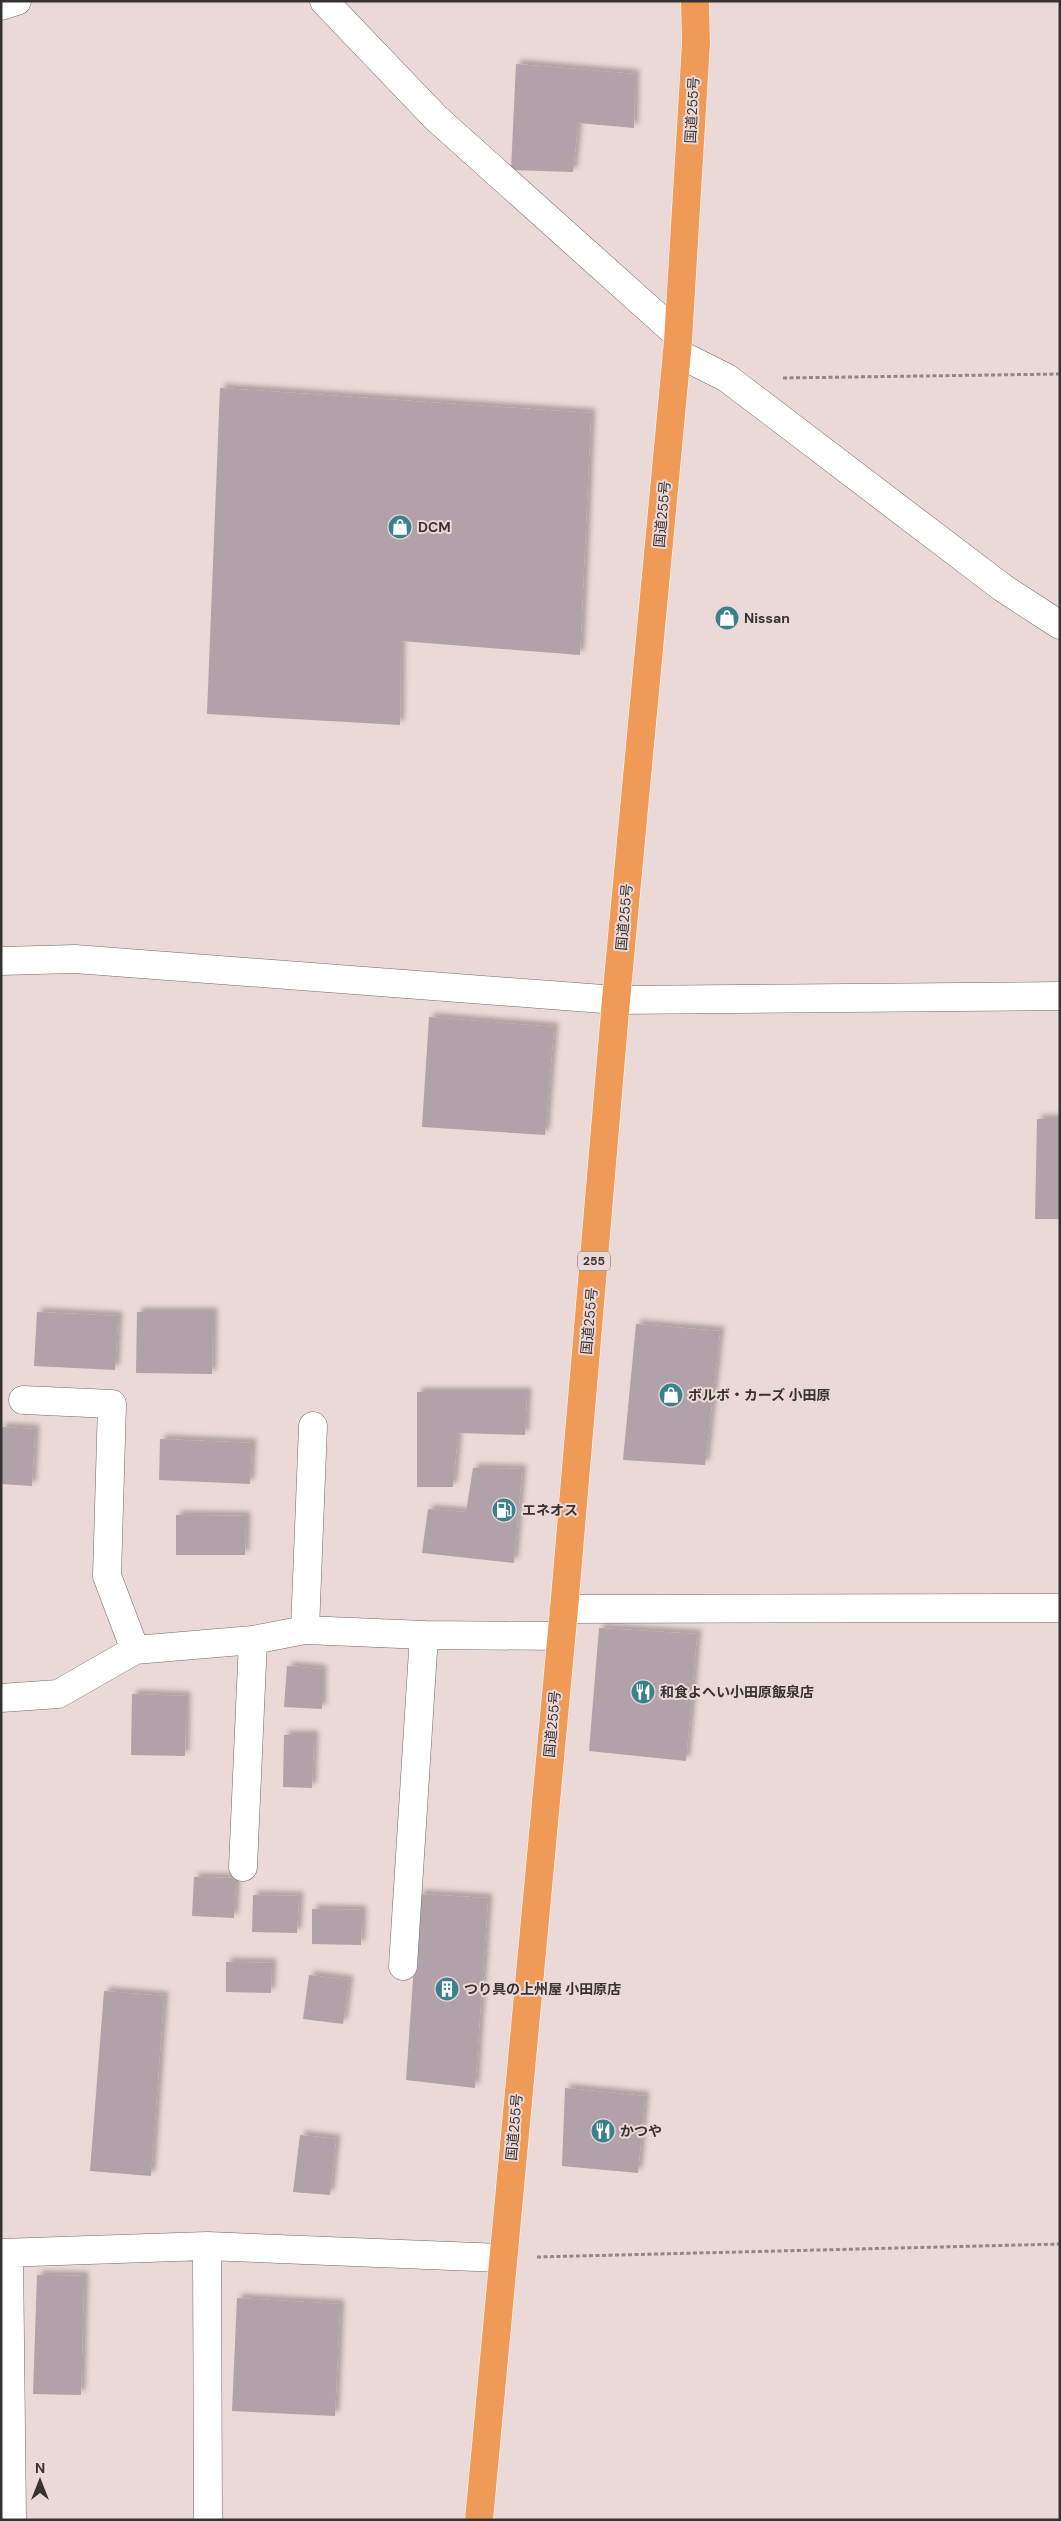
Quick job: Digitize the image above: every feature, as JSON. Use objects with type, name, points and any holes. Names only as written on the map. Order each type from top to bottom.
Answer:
[{"type":"highway","name":"国道255号","points":[[479,2520],[564,1609],[616,1000],[678,344],[696,43],[695,1]]},
{"type":"street","points":[[1,6],[16,1]]},
{"type":"street","points":[[324,1],[436,118],[678,344],[728,378],[1002,588],[1060,625]]},
{"type":"street","points":[[1,962],[75,959],[616,1000],[1060,996]]},
{"type":"street","points":[[22,1400],[112,1404],[107,1576],[135,1650]]},
{"type":"street","points":[[305,1630],[313,1426]]},
{"type":"street","points":[[564,1609],[1060,1608]]},
{"type":"street","points":[[1,1698],[58,1694],[135,1650],[253,1640],[305,1630],[560,1636]]},
{"type":"street","points":[[403,1966],[424,1634]]},
{"type":"street","points":[[243,1867],[253,1640]]},
{"type":"street","points":[[207,2246],[208,2520]]},
{"type":"street","points":[[12,2520],[7,2491],[5,2253],[207,2246],[502,2258]]},
{"type":"path","points":[[728,378],[925,378],[1060,374]]},
{"type":"path","points":[[502,2258],[1060,2244]]},
{"type":"building","points":[[516,64],[635,74],[634,128],[578,123],[573,172],[511,170]]},
{"type":"building","name":"DCM","points":[[220,388],[591,413],[580,655],[401,641],[400,725],[207,714]]},
{"type":"building","points":[[429,1017],[554,1027],[545,1135],[422,1127]]},
{"type":"building","points":[[1037,1119],[1060,1119],[1060,1219],[1035,1219]]},
{"type":"building","points":[[37,1312],[118,1316],[115,1370],[34,1366]]},
{"type":"building","points":[[137,1312],[213,1312],[212,1374],[136,1373]]},
{"type":"building","name":"ボルボ・カーズ 小田原","points":[[636,1324],[720,1331],[705,1465],[623,1460]]},
{"type":"building","points":[[417,1392],[527,1392],[525,1435],[458,1433],[453,1487],[417,1487]]},
{"type":"building","points":[[1,1427],[35,1429],[32,1486],[1,1484]]},
{"type":"building","points":[[160,1439],[252,1443],[250,1484],[159,1480]]},
{"type":"building","points":[[473,1468],[522,1469],[514,1563],[422,1553],[428,1509],[466,1512]]},
{"type":"building","points":[[176,1515],[246,1516],[245,1555],[176,1555]]},
{"type":"building","name":"和食よへい小田原飯泉店","points":[[599,1628],[697,1634],[686,1761],[589,1751]]},
{"type":"building","points":[[287,1666],[322,1669],[322,1709],[284,1707]]},
{"type":"building","points":[[132,1694],[186,1696],[185,1756],[131,1755]]},
{"type":"building","points":[[284,1735],[314,1735],[312,1788],[283,1787]]},
{"type":"building","points":[[194,1877],[236,1878],[234,1918],[192,1916]]},
{"type":"building","name":"つり具の上州屋 小田原店","points":[[419,1894],[488,1898],[475,2088],[406,2080]]},
{"type":"building","points":[[253,1895],[299,1896],[297,1933],[252,1932]]},
{"type":"building","points":[[312,1909],[362,1910],[361,1945],[312,1944]]},
{"type":"building","points":[[226,1962],[272,1963],[271,1993],[226,1992]]},
{"type":"building","points":[[309,1975],[349,1980],[343,2024],[303,2019]]},
{"type":"building","points":[[104,1991],[164,1996],[151,2176],[90,2171]]},
{"type":"building","name":"かつや","points":[[565,2088],[645,2096],[638,2173],[562,2166]]},
{"type":"building","points":[[300,2135],[336,2139],[330,2195],[293,2192]]},
{"type":"building","points":[[37,2275],[84,2276],[81,2395],[33,2394]]},
{"type":"building","points":[[237,2298],[340,2304],[335,2416],[232,2411]]},
{"type":"place","name":"DCM","points":[[400,527]]},
{"type":"place","name":"Nissan","points":[[727,618]]},
{"type":"place","name":"ボルボ・カーズ 小田原","points":[[671,1395]]},
{"type":"place","name":"エネオス","points":[[504,1510]]},
{"type":"place","name":"和食よへい小田原飯泉店","points":[[643,1692]]},
{"type":"place","name":"つり具の上州屋 小田原店","points":[[447,1989]]},
{"type":"place","name":"かつや","points":[[603,2131]]}]
